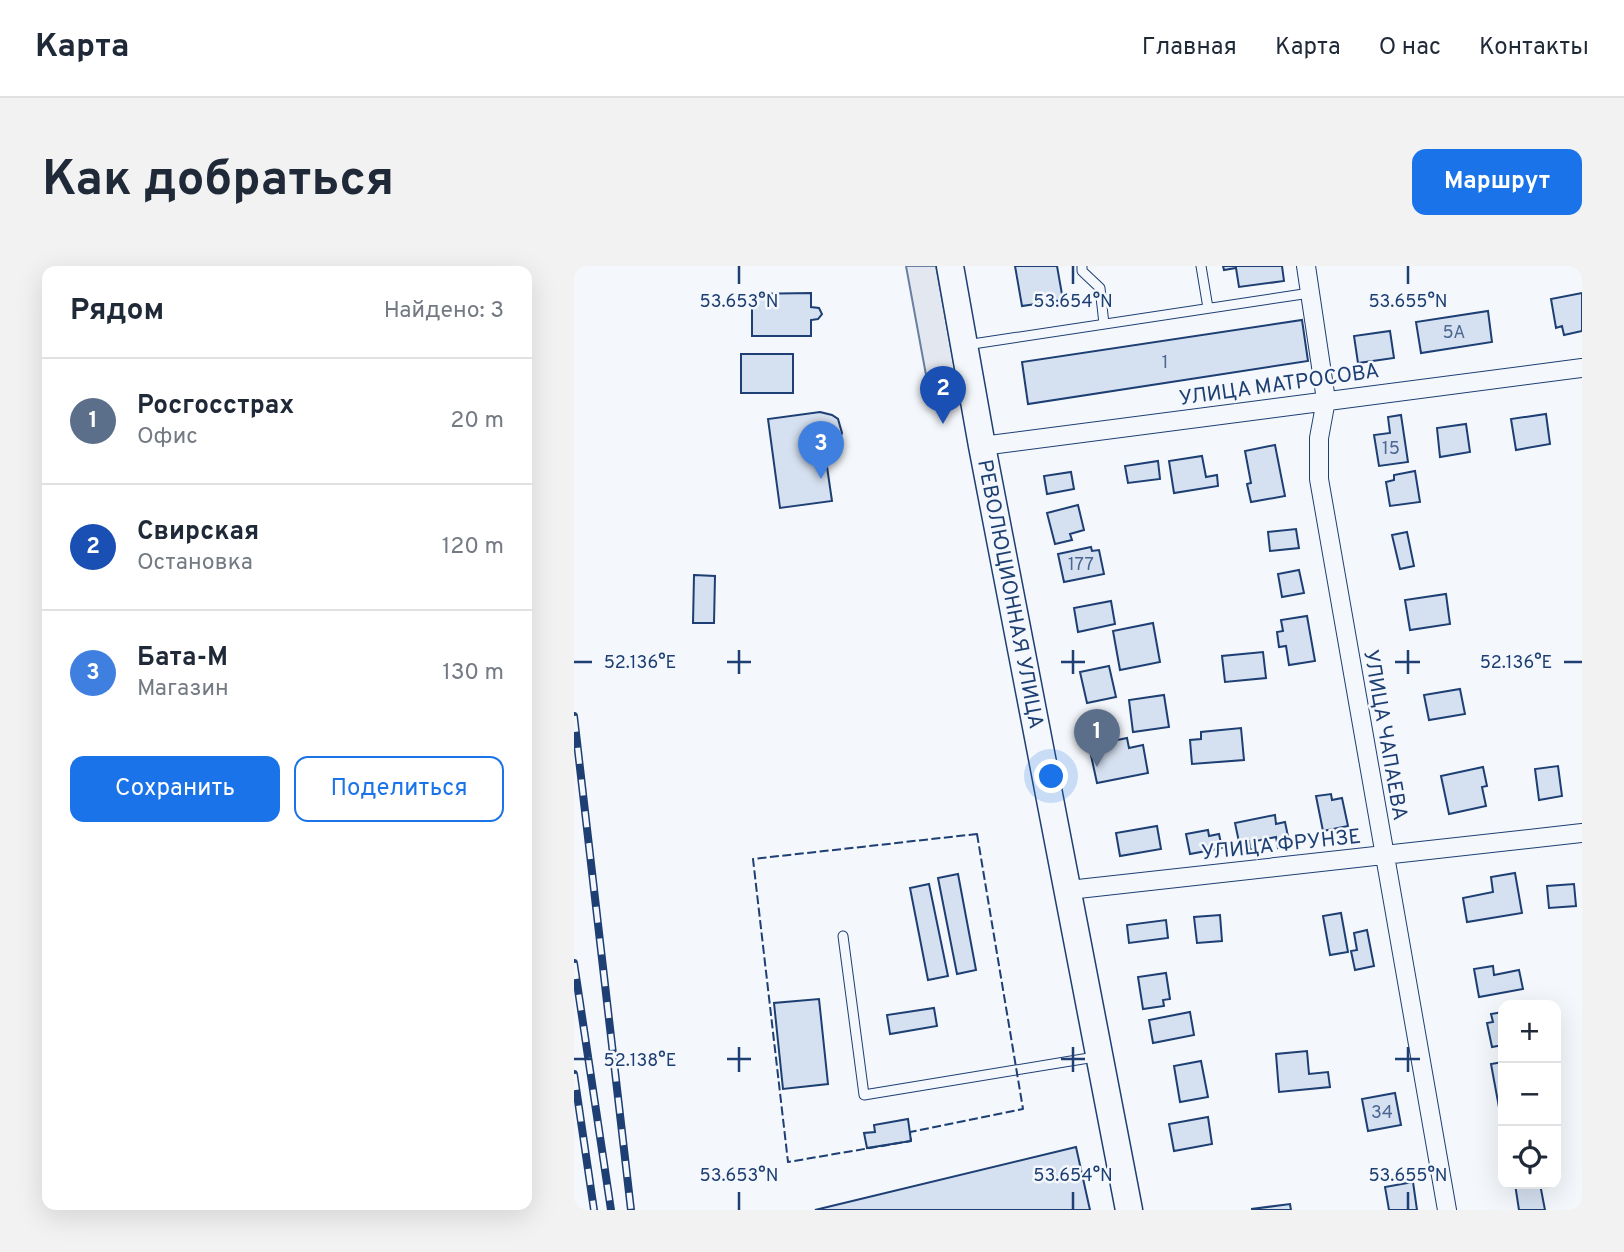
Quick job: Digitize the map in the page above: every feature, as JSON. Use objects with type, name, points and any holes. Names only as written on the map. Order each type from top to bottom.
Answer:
[{"type":"main road","name":"РЕВОЛЮЦИОННАЯ УЛИЦА","points":[[950,266],[1129,1210]]},
{"type":"street","name":"УЛИЦА ЧАПАЕВА","points":[[1306,266],[1326,400],[1319,438],[1319,479],[1447,1210]]},
{"type":"street","name":"УЛИЦА МАТРОСОВА","points":[[982,446],[1582,368]]},
{"type":"street","name":"УЛИЦА ФРУНЗЕ","points":[[1069,890],[1582,833]]},
{"type":"lane","points":[[1082,266],[1082,271],[1100,288],[1104,324]]},
{"type":"lane","points":[[1201,266],[1208,308]]},
{"type":"lane","points":[[964,345],[1310,293]]},
{"type":"lane","points":[[843,936],[864,1095],[1101,1057]]},
{"type":"shaded area","points":[[906,266],[936,266],[960,397],[931,402]]},
{"type":"building","points":[[1015,266],[1057,266],[1063,300],[1022,306]]},
{"type":"building","points":[[1223,266],[1282,266],[1284,281],[1239,287],[1236,268],[1224,270]]},
{"type":"building","points":[[811,293],[811,307],[819,308],[822,314],[818,319],[811,320],[811,336],[752,336],[752,294]]},
{"type":"building","points":[[1582,293],[1582,331],[1564,335],[1562,326],[1556,328],[1551,299]]},
{"type":"building","points":[[1488,311],[1492,342],[1421,353],[1416,322]]},
{"type":"building","points":[[1302,320],[1308,361],[1028,404],[1022,362]]},
{"type":"building","points":[[1390,331],[1394,358],[1358,363],[1354,336]]},
{"type":"building","points":[[741,354],[793,354],[793,393],[741,393]]},
{"type":"building","points":[[820,412],[838,419],[842,433],[837,446],[825,453],[832,501],[780,508],[768,419]]},
{"type":"building","points":[[1546,414],[1550,444],[1516,450],[1511,419]]},
{"type":"building","points":[[1401,415],[1408,462],[1379,466],[1374,435],[1390,433],[1388,417]]},
{"type":"building","points":[[1466,424],[1470,452],[1440,457],[1437,428]]},
{"type":"building","points":[[1275,445],[1285,496],[1251,502],[1247,484],[1251,483],[1245,451]]},
{"type":"building","points":[[1202,456],[1206,477],[1217,475],[1218,486],[1174,493],[1169,461]]},
{"type":"building","points":[[1158,461],[1160,479],[1128,483],[1125,466]]},
{"type":"building","points":[[1415,471],[1420,502],[1390,506],[1386,482],[1394,480],[1394,475]]},
{"type":"building","points":[[1071,472],[1074,489],[1047,494],[1044,476]]},
{"type":"building","points":[[1078,505],[1084,530],[1070,534],[1072,540],[1055,544],[1047,513]]},
{"type":"building","points":[[1296,529],[1299,548],[1270,551],[1268,532]]},
{"type":"building","points":[[1407,532],[1414,566],[1400,569],[1392,535]]},
{"type":"building","points":[[1091,547],[1092,551],[1099,550],[1104,574],[1064,582],[1058,554]]},
{"type":"building","points":[[1299,570],[1304,593],[1282,597],[1278,574]]},
{"type":"building","points":[[694,575],[715,576],[714,623],[693,623]]},
{"type":"building","points":[[1446,594],[1450,624],[1410,630],[1405,600]]},
{"type":"building","points":[[1111,601],[1115,624],[1078,632],[1074,608]]},
{"type":"building","points":[[1307,616],[1315,661],[1289,665],[1286,646],[1279,647],[1277,632],[1283,631],[1281,620]]},
{"type":"building","points":[[1153,623],[1160,662],[1120,670],[1113,631]]},
{"type":"building","points":[[1263,652],[1266,678],[1225,682],[1222,656]]},
{"type":"building","points":[[1109,666],[1116,697],[1087,703],[1080,672]]},
{"type":"building","points":[[1460,689],[1465,714],[1429,720],[1424,695]]},
{"type":"building","points":[[1164,695],[1169,727],[1133,732],[1129,700]]},
{"type":"building","points":[[1241,728],[1244,760],[1192,764],[1190,740],[1201,739],[1201,732]]},
{"type":"building","points":[[1127,738],[1129,748],[1143,745],[1148,773],[1097,783],[1089,746]]},
{"type":"building","points":[[1558,766],[1562,796],[1539,800],[1535,769]]},
{"type":"building","points":[[1483,767],[1487,786],[1482,787],[1486,806],[1449,814],[1441,776]]},
{"type":"building","points":[[1331,794],[1332,800],[1342,798],[1348,826],[1323,831],[1316,796]]},
{"type":"building","points":[[1275,815],[1276,824],[1285,822],[1290,846],[1278,848],[1276,837],[1256,841],[1257,848],[1250,850],[1249,841],[1239,842],[1235,823]]},
{"type":"building","points":[[1157,826],[1161,849],[1120,856],[1116,833]]},
{"type":"building","points":[[1208,830],[1209,836],[1219,834],[1222,848],[1190,854],[1186,834]]},
{"type":"building","points":[[1515,873],[1522,913],[1467,922],[1463,898],[1493,892],[1491,877]]},
{"type":"building","points":[[958,874],[976,970],[957,974],[938,878]]},
{"type":"building","points":[[929,884],[948,976],[928,980],[910,888]]},
{"type":"building","points":[[1574,884],[1576,906],[1549,908],[1547,886]]},
{"type":"building","points":[[1341,913],[1348,952],[1330,955],[1323,916]]},
{"type":"building","points":[[1220,915],[1222,941],[1197,943],[1194,917]]},
{"type":"building","points":[[1166,920],[1168,938],[1129,943],[1127,925]]},
{"type":"building","points":[[1367,930],[1374,966],[1355,970],[1351,951],[1357,950],[1354,933]]},
{"type":"building","points":[[1493,966],[1494,975],[1519,970],[1523,989],[1479,997],[1474,969]]},
{"type":"building","points":[[1166,973],[1170,999],[1163,1000],[1164,1006],[1143,1009],[1138,977]]},
{"type":"building","points":[[819,999],[828,1084],[783,1089],[774,1003]]},
{"type":"building","points":[[934,1008],[937,1026],[890,1034],[887,1015]]},
{"type":"building","points":[[1190,1012],[1194,1035],[1153,1043],[1149,1020]]},
{"type":"building","points":[[1498,1013],[1498,1046],[1492,1047],[1487,1023],[1493,1022],[1491,1014]]},
{"type":"building","points":[[1307,1051],[1309,1074],[1328,1072],[1330,1087],[1279,1092],[1276,1054]]},
{"type":"building","points":[[1201,1061],[1208,1097],[1180,1102],[1174,1066]]},
{"type":"building","points":[[1498,1063],[1498,1102],[1491,1064]]},
{"type":"building","points":[[1395,1093],[1401,1125],[1368,1131],[1362,1099]]},
{"type":"building","points":[[1208,1117],[1212,1144],[1174,1151],[1169,1124]]},
{"type":"building","points":[[908,1119],[911,1141],[867,1148],[864,1133],[875,1132],[874,1125]]},
{"type":"building","points":[[1076,1147],[1090,1210],[815,1210]]},
{"type":"building","points":[[1413,1182],[1417,1210],[1389,1210],[1385,1187]]},
{"type":"building","points":[[1516,1189],[1541,1189],[1545,1210],[1519,1210]]},
{"type":"building","points":[[1290,1204],[1291,1210],[1252,1210],[1252,1209]]},
{"type":"railway","points":[[574,716],[631,1210]]},
{"type":"railway","points":[[574,963],[611,1210]]},
{"type":"railway","points":[[574,1074],[594,1210]]},
{"type":"fence","points":[[977,834],[1023,1109],[910,1132],[911,1141],[788,1162],[753,859],[977,834]]},
{"type":"place","name":"Свирская","points":[[943,424]]},
{"type":"place","name":"Бата-М","points":[[821,479]]},
{"type":"place","name":"Росгосстрах","points":[[1097,767]]}]
